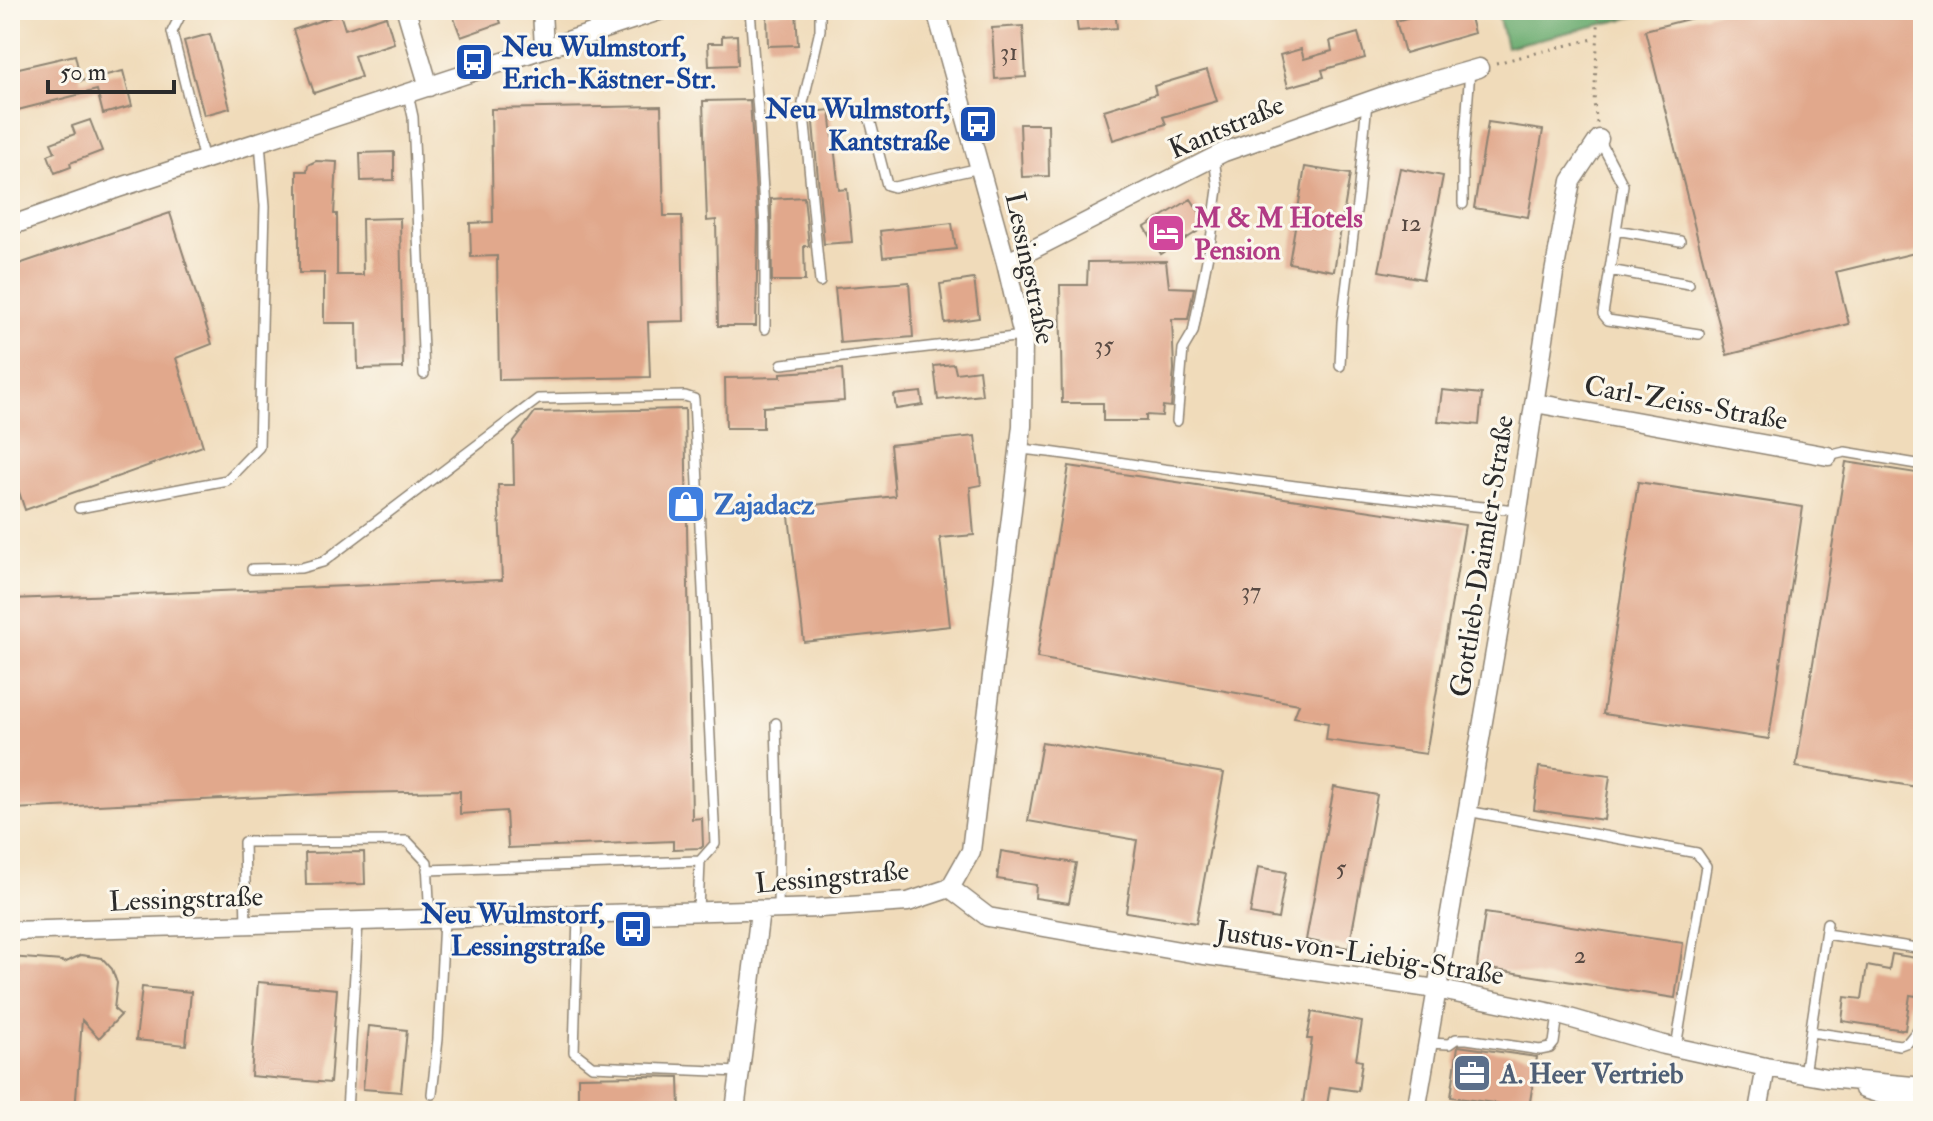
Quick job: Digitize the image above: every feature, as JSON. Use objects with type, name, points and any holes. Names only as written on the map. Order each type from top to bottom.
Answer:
[{"type":"street","points":[[406,10],[429,87]]},
{"type":"street","points":[[542,10],[544,49]]},
{"type":"street","points":[[10,226],[662,10]]},
{"type":"street","points":[[937,13],[957,10]]},
{"type":"street","name":"Lessingstraße","points":[[10,931],[769,910],[908,902],[950,888],[971,851],[1022,426],[1023,336],[937,13]]},
{"type":"street","name":"Kantstraße","points":[[1006,263],[1214,157],[1367,102],[1475,69]]},
{"type":"street","name":"Gottlieb-Daimler-Straße","points":[[1416,1111],[1571,181],[1599,139]]},
{"type":"street","name":"Carl-Zeiss-Straße","points":[[1535,403],[1828,456]]},
{"type":"street","name":"Justus-von-Liebig-Straße","points":[[950,888],[988,917],[1191,953],[1436,989],[1558,1015],[1676,1047],[1827,1078]]},
{"type":"street","points":[[735,1111],[769,910]]},
{"type":"street","points":[[1758,1111],[1766,1067]]},
{"type":"street","points":[[1827,1078],[1923,1087]]},
{"type":"street","points":[[1827,1078],[1923,1107]]},
{"type":"lane","points":[[183,10],[172,32],[204,160]]},
{"type":"lane","points":[[750,10],[765,226],[765,329]]},
{"type":"lane","points":[[820,10],[820,30],[803,103],[820,282]]},
{"type":"lane","points":[[1463,204],[1463,163],[1475,69]]},
{"type":"lane","points":[[408,94],[413,117],[424,374]]},
{"type":"lane","points":[[1340,366],[1342,322],[1367,102]]},
{"type":"lane","points":[[868,112],[887,185],[894,187],[980,168]]},
{"type":"lane","points":[[1599,139],[1623,185],[1603,314],[1608,320],[1699,334]]},
{"type":"lane","points":[[79,508],[227,480],[259,447],[265,206],[260,142]]},
{"type":"lane","points":[[1177,421],[1183,349],[1193,332],[1213,227],[1218,189],[1214,157]]},
{"type":"lane","points":[[1616,230],[1680,241]]},
{"type":"lane","points":[[1609,270],[1689,284]]},
{"type":"lane","points":[[782,364],[1023,336]]},
{"type":"lane","points":[[252,569],[301,568],[323,562],[538,399],[685,396],[694,399],[715,844],[700,861],[698,912]]},
{"type":"lane","points":[[1019,449],[1289,485],[1518,510]]},
{"type":"lane","points":[[1828,456],[1845,452],[1923,465]]},
{"type":"lane","points":[[769,910],[779,831],[776,723]]},
{"type":"lane","points":[[1467,811],[1697,853],[1706,866],[1676,1047]]},
{"type":"lane","points":[[246,925],[244,842],[407,841],[427,862],[437,920],[438,1039],[432,1094]]},
{"type":"lane","points":[[427,870],[700,861]]},
{"type":"lane","points":[[578,916],[574,1052],[592,1066],[740,1072]]},
{"type":"lane","points":[[347,1111],[358,922]]},
{"type":"lane","points":[[1804,1074],[1826,928],[1923,949]]},
{"type":"lane","points":[[1427,1043],[1449,1044],[1456,1039],[1467,1039],[1540,1050],[1550,1048],[1554,1043],[1558,1015]]},
{"type":"lane","points":[[1811,1032],[1900,1045],[1908,1042],[1923,1023]]},
{"type":"path","points":[[1599,10],[1594,103],[1599,139]]},
{"type":"path","points":[[1475,69],[1597,38]]},
{"type":"green space","points":[[1497,10],[1662,10],[1506,47]]},
{"type":"building","points":[[451,10],[496,10],[501,23],[461,37]]},
{"type":"building","points":[[1075,10],[1115,10],[1117,28],[1078,31]]},
{"type":"building","points":[[1434,10],[1468,10],[1474,33],[1405,53],[1396,21]]},
{"type":"building","points":[[1724,10],[1923,10],[1923,251],[1836,272],[1849,324],[1727,355],[1645,30]]},
{"type":"building","points":[[796,11],[798,45],[768,46],[767,13]]},
{"type":"building","points":[[340,14],[345,29],[386,16],[394,43],[354,56],[361,77],[314,93],[293,30]]},
{"type":"building","points":[[1023,26],[1026,77],[995,79],[992,28]]},
{"type":"building","points":[[1358,33],[1365,58],[1322,70],[1324,77],[1288,87],[1280,55],[1301,49],[1304,59],[1332,51],[1330,41]]},
{"type":"building","points":[[210,34],[230,108],[204,115],[184,41]]},
{"type":"building","points":[[737,35],[738,65],[709,66],[708,43],[722,43],[722,36]]},
{"type":"building","points":[[75,55],[81,81],[123,71],[132,106],[103,114],[97,90],[10,112],[10,70]]},
{"type":"building","points":[[1207,70],[1217,101],[1163,117],[1166,124],[1113,140],[1104,110],[1156,94],[1154,86]]},
{"type":"building","points":[[750,100],[758,226],[756,326],[718,326],[716,220],[707,221],[703,101]]},
{"type":"building","points":[[661,106],[664,216],[682,216],[684,321],[648,322],[650,377],[499,380],[497,256],[471,257],[470,223],[493,222],[491,109]]},
{"type":"building","points":[[830,110],[839,190],[847,189],[852,242],[824,244],[812,112]]},
{"type":"building","points":[[90,120],[102,151],[70,163],[71,167],[55,173],[48,155],[55,152],[51,143],[75,134],[72,126]]},
{"type":"building","points":[[1488,122],[1543,130],[1528,217],[1474,208]]},
{"type":"building","points":[[1020,124],[1048,124],[1049,176],[1022,177]]},
{"type":"building","points":[[394,152],[394,180],[361,181],[360,153]]},
{"type":"building","points":[[316,161],[337,162],[334,214],[337,214],[337,275],[363,275],[362,219],[400,218],[403,368],[358,369],[357,323],[324,323],[324,273],[299,273],[297,171],[307,171],[308,165]]},
{"type":"building","points":[[1305,167],[1350,174],[1334,271],[1289,263]]},
{"type":"building","points":[[1400,168],[1443,176],[1423,279],[1379,271]]},
{"type":"building","points":[[804,197],[809,246],[804,246],[805,281],[772,281],[771,199]]},
{"type":"building","points":[[1191,199],[1206,222],[1205,227],[1161,254],[1145,227]]},
{"type":"building","points":[[170,213],[212,344],[176,358],[203,446],[25,510],[10,465],[10,267]]},
{"type":"building","points":[[952,223],[956,249],[883,257],[880,231]]},
{"type":"building","points":[[1166,261],[1169,287],[1194,288],[1188,319],[1172,319],[1174,369],[1171,407],[1163,406],[1162,416],[1146,415],[1146,421],[1103,421],[1103,403],[1062,403],[1060,285],[1087,285],[1088,262]]},
{"type":"building","points":[[974,279],[979,318],[945,323],[940,284]]},
{"type":"building","points":[[909,282],[913,337],[840,343],[835,288]]},
{"type":"building","points":[[954,364],[956,373],[979,370],[982,395],[938,400],[934,366]]},
{"type":"building","points":[[842,369],[844,401],[763,407],[763,428],[726,428],[725,378],[781,377],[781,373]]},
{"type":"building","points":[[1442,390],[1482,394],[1479,425],[1438,421]]},
{"type":"building","points":[[921,392],[923,405],[896,409],[894,395]]},
{"type":"building","points":[[685,409],[692,819],[702,818],[701,848],[673,849],[673,841],[508,848],[506,811],[460,814],[460,791],[349,793],[13,809],[11,599],[502,580],[498,485],[514,485],[513,441],[535,412]]},
{"type":"building","points":[[975,436],[981,485],[970,487],[974,535],[940,538],[950,626],[804,642],[788,508],[895,496],[890,445]]},
{"type":"building","points":[[1846,462],[1923,474],[1923,788],[1796,767]]},
{"type":"building","points":[[1069,466],[1465,525],[1426,754],[1326,740],[1328,723],[1294,717],[1299,704],[1037,658]]},
{"type":"building","points":[[1638,482],[1803,507],[1769,739],[1603,714]]},
{"type":"building","points":[[1042,742],[1224,773],[1196,923],[1126,912],[1137,840],[1028,821]]},
{"type":"building","points":[[1539,767],[1610,776],[1604,820],[1534,810]]},
{"type":"building","points":[[1334,787],[1377,795],[1349,948],[1306,940]]},
{"type":"building","points":[[1001,851],[1076,863],[1069,903],[1035,898],[1036,885],[997,879]]},
{"type":"building","points":[[364,852],[365,884],[306,885],[305,853]]},
{"type":"building","points":[[1258,867],[1286,872],[1278,919],[1250,914]]},
{"type":"building","points":[[1485,913],[1683,943],[1675,998],[1477,967]]},
{"type":"building","points":[[1892,954],[1922,959],[1916,996],[1910,995],[1905,1030],[1842,1021],[1845,997],[1862,999],[1867,966],[1889,970]]},
{"type":"building","points":[[81,955],[102,958],[112,969],[117,983],[114,1009],[121,1015],[99,1038],[82,1020],[75,1111],[10,1111],[10,957],[64,963]]},
{"type":"building","points":[[258,982],[337,989],[330,1083],[251,1076]]},
{"type":"building","points":[[142,987],[191,992],[186,1045],[136,1040]]},
{"type":"building","points":[[1312,1012],[1362,1022],[1356,1060],[1362,1061],[1358,1091],[1330,1087],[1326,1111],[1302,1111],[1312,1039],[1307,1039]]},
{"type":"building","points":[[369,1026],[407,1030],[401,1092],[363,1089]]},
{"type":"building","points":[[1458,1046],[1537,1057],[1529,1108],[1451,1097]]},
{"type":"building","points":[[578,1077],[679,1077],[680,1111],[578,1111]]},
{"type":"place","name":"Neu Wulmstorf, Erich-Kästner-Str.","points":[[474,62]]},
{"type":"place","name":"Neu Wulmstorf, Kantstraße","points":[[978,124]]},
{"type":"place","name":"M & M Hotels Pension","points":[[1166,233]]},
{"type":"place","name":"Zajadacz","points":[[686,504]]},
{"type":"place","name":"Neu Wulmstorf, Lessingstraße","points":[[633,929]]},
{"type":"place","name":"A. Heer Vertrieb","points":[[1472,1073]]}]
